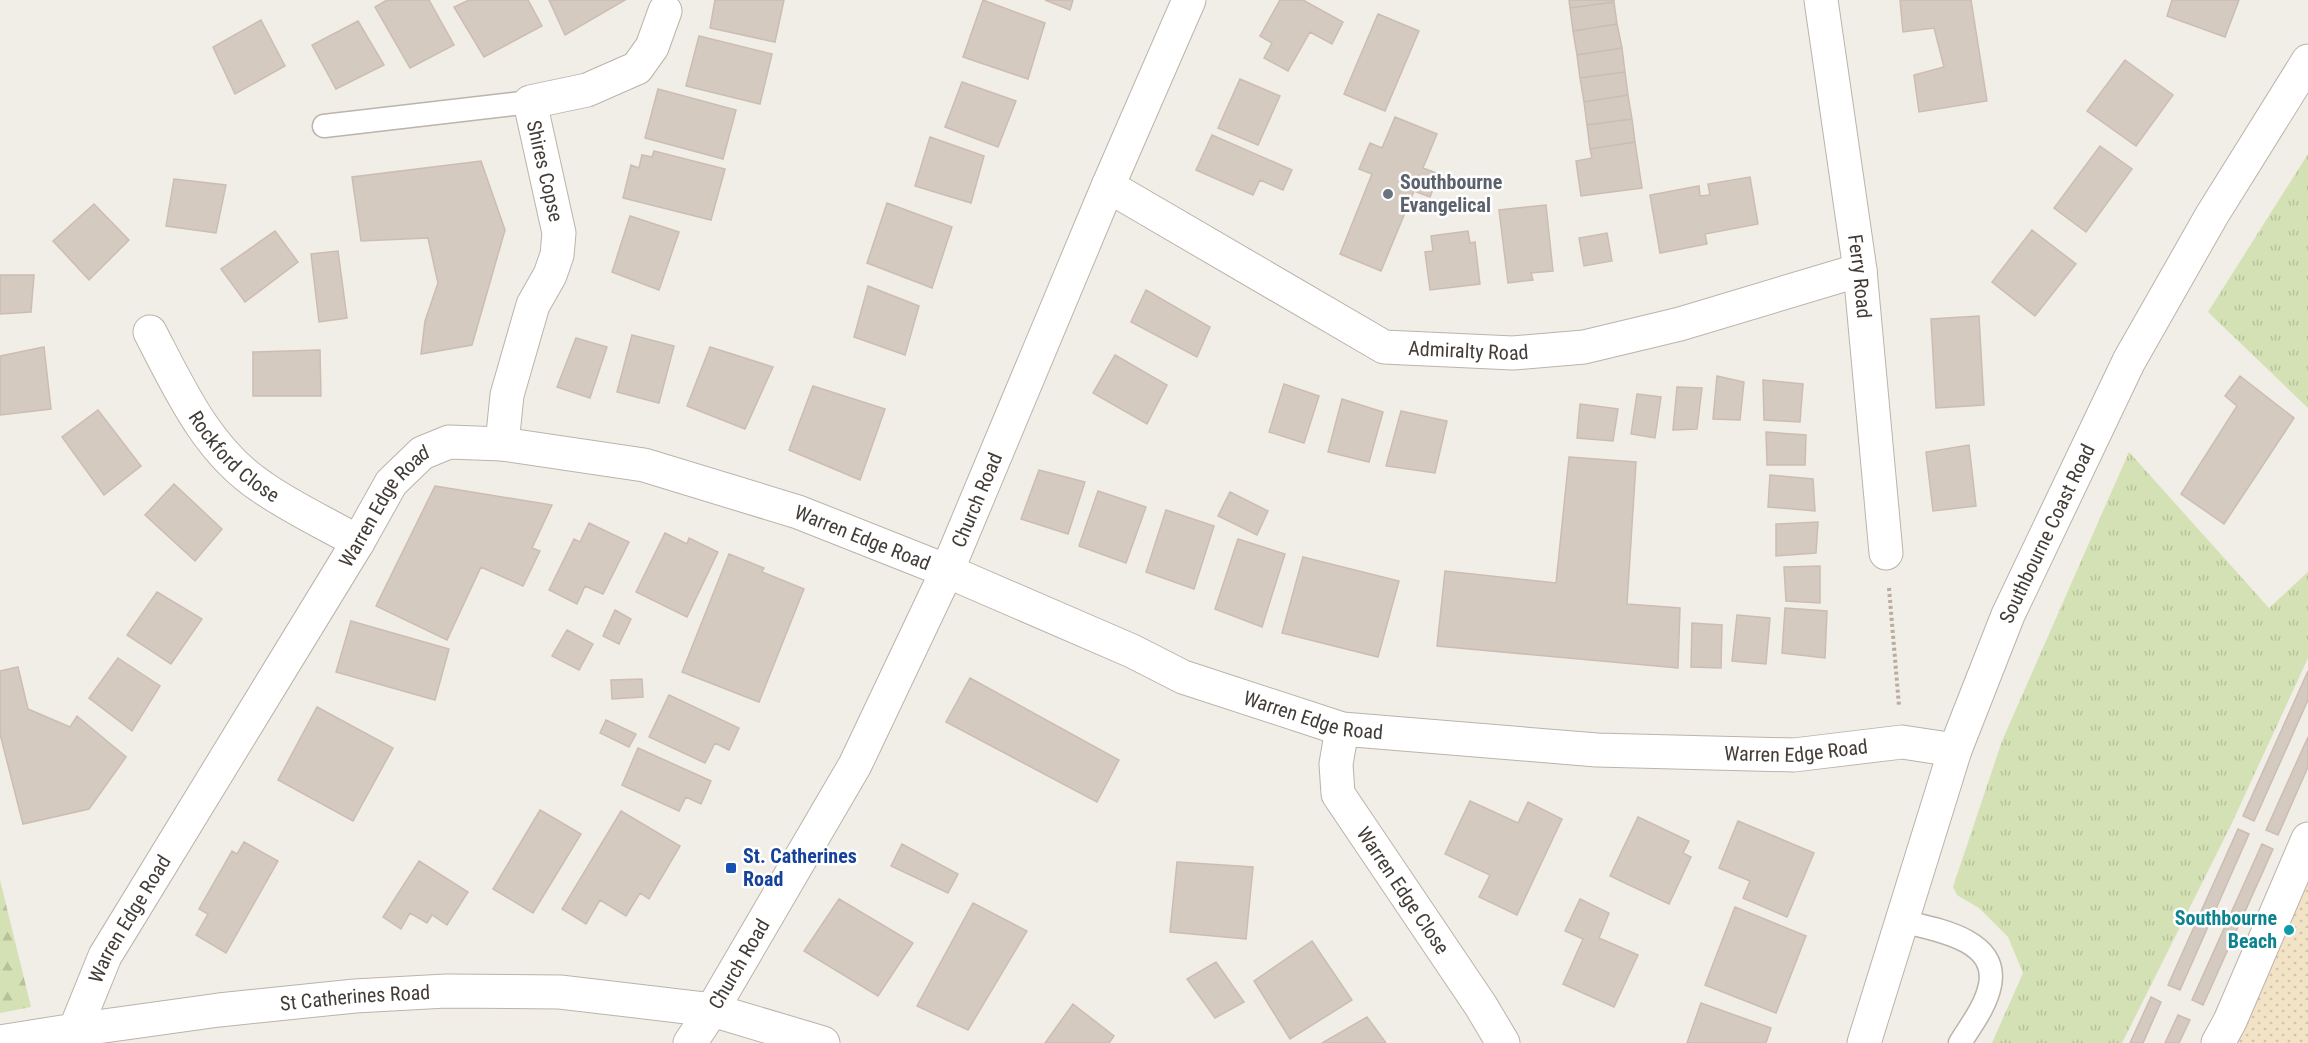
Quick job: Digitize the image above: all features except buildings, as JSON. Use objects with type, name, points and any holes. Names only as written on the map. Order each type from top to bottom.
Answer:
[{"type":"street","name":"Church Road","points":[[690,1043],[712,1010],[855,765],[947,571],[1108,186],[1189,0]]},
{"type":"street","name":"Ferry Road","points":[[1821,0],[1860,270],[1886,553]]},
{"type":"street","name":"Shires Copse","points":[[502,444],[507,395],[533,304],[550,275],[559,233],[530,102],[587,90],[637,68],[652,47],[665,11]]},
{"type":"street","name":"Southbourne Coast Road","points":[[1864,1043],[1955,750],[2008,615],[2129,360],[2212,215],[2308,61]]},
{"type":"street","name":"Admiralty Road","points":[[1108,186],[1384,347],[1514,353],[1584,348],[1680,324],[1860,270]]},
{"type":"street","name":"Rockford Close","points":[[150,332],[180,389],[211,440],[261,487],[358,542]]},
{"type":"street","name":"Warren Edge Road","points":[[75,1030],[105,956],[358,542],[391,483],[422,453],[450,442],[502,444],[644,465],[798,512],[947,571],[1132,651],[1183,676],[1342,729],[1597,750],[1794,755],[1902,742],[1955,750]]},
{"type":"street","name":"Warren Edge Close","points":[[1342,729],[1336,764],[1338,794],[1481,1006],[1503,1043]]},
{"type":"street","points":[[2218,1043],[2230,1021],[2308,839]]},
{"type":"street","name":"St Catherines Road","points":[[0,1042],[75,1030],[355,996],[446,991],[560,992],[712,1010],[823,1043]]},
{"type":"lane","points":[[324,126],[530,102]]},
{"type":"lane","points":[[1901,921],[1959,936],[1981,952],[1988,966],[1990,977],[1987,994],[1960,1043]]},
{"type":"path","points":[[1886,553],[1902,742]]},
{"type":"green space","points":[[2308,154],[2308,408],[2208,312]]},
{"type":"green space","points":[[2129,452],[2269,608],[2308,572],[2308,658],[2231,825],[2122,1043],[1992,1043],[2023,973],[2008,937],[1979,908],[1957,895],[1953,887],[2002,741]]},
{"type":"green space","points":[[0,880],[31,1007],[0,1013]]},
{"type":"sand","name":"Southbourne Beach","points":[[2308,839],[2308,1043],[2218,1043]]},
{"type":"place","name":"Southbourne Evangelical","points":[[1388,194]]},
{"type":"place","name":"St. Catherines Road","points":[[731,868]]},
{"type":"place","name":"Southbourne Beach","points":[[2289,930]]}]
